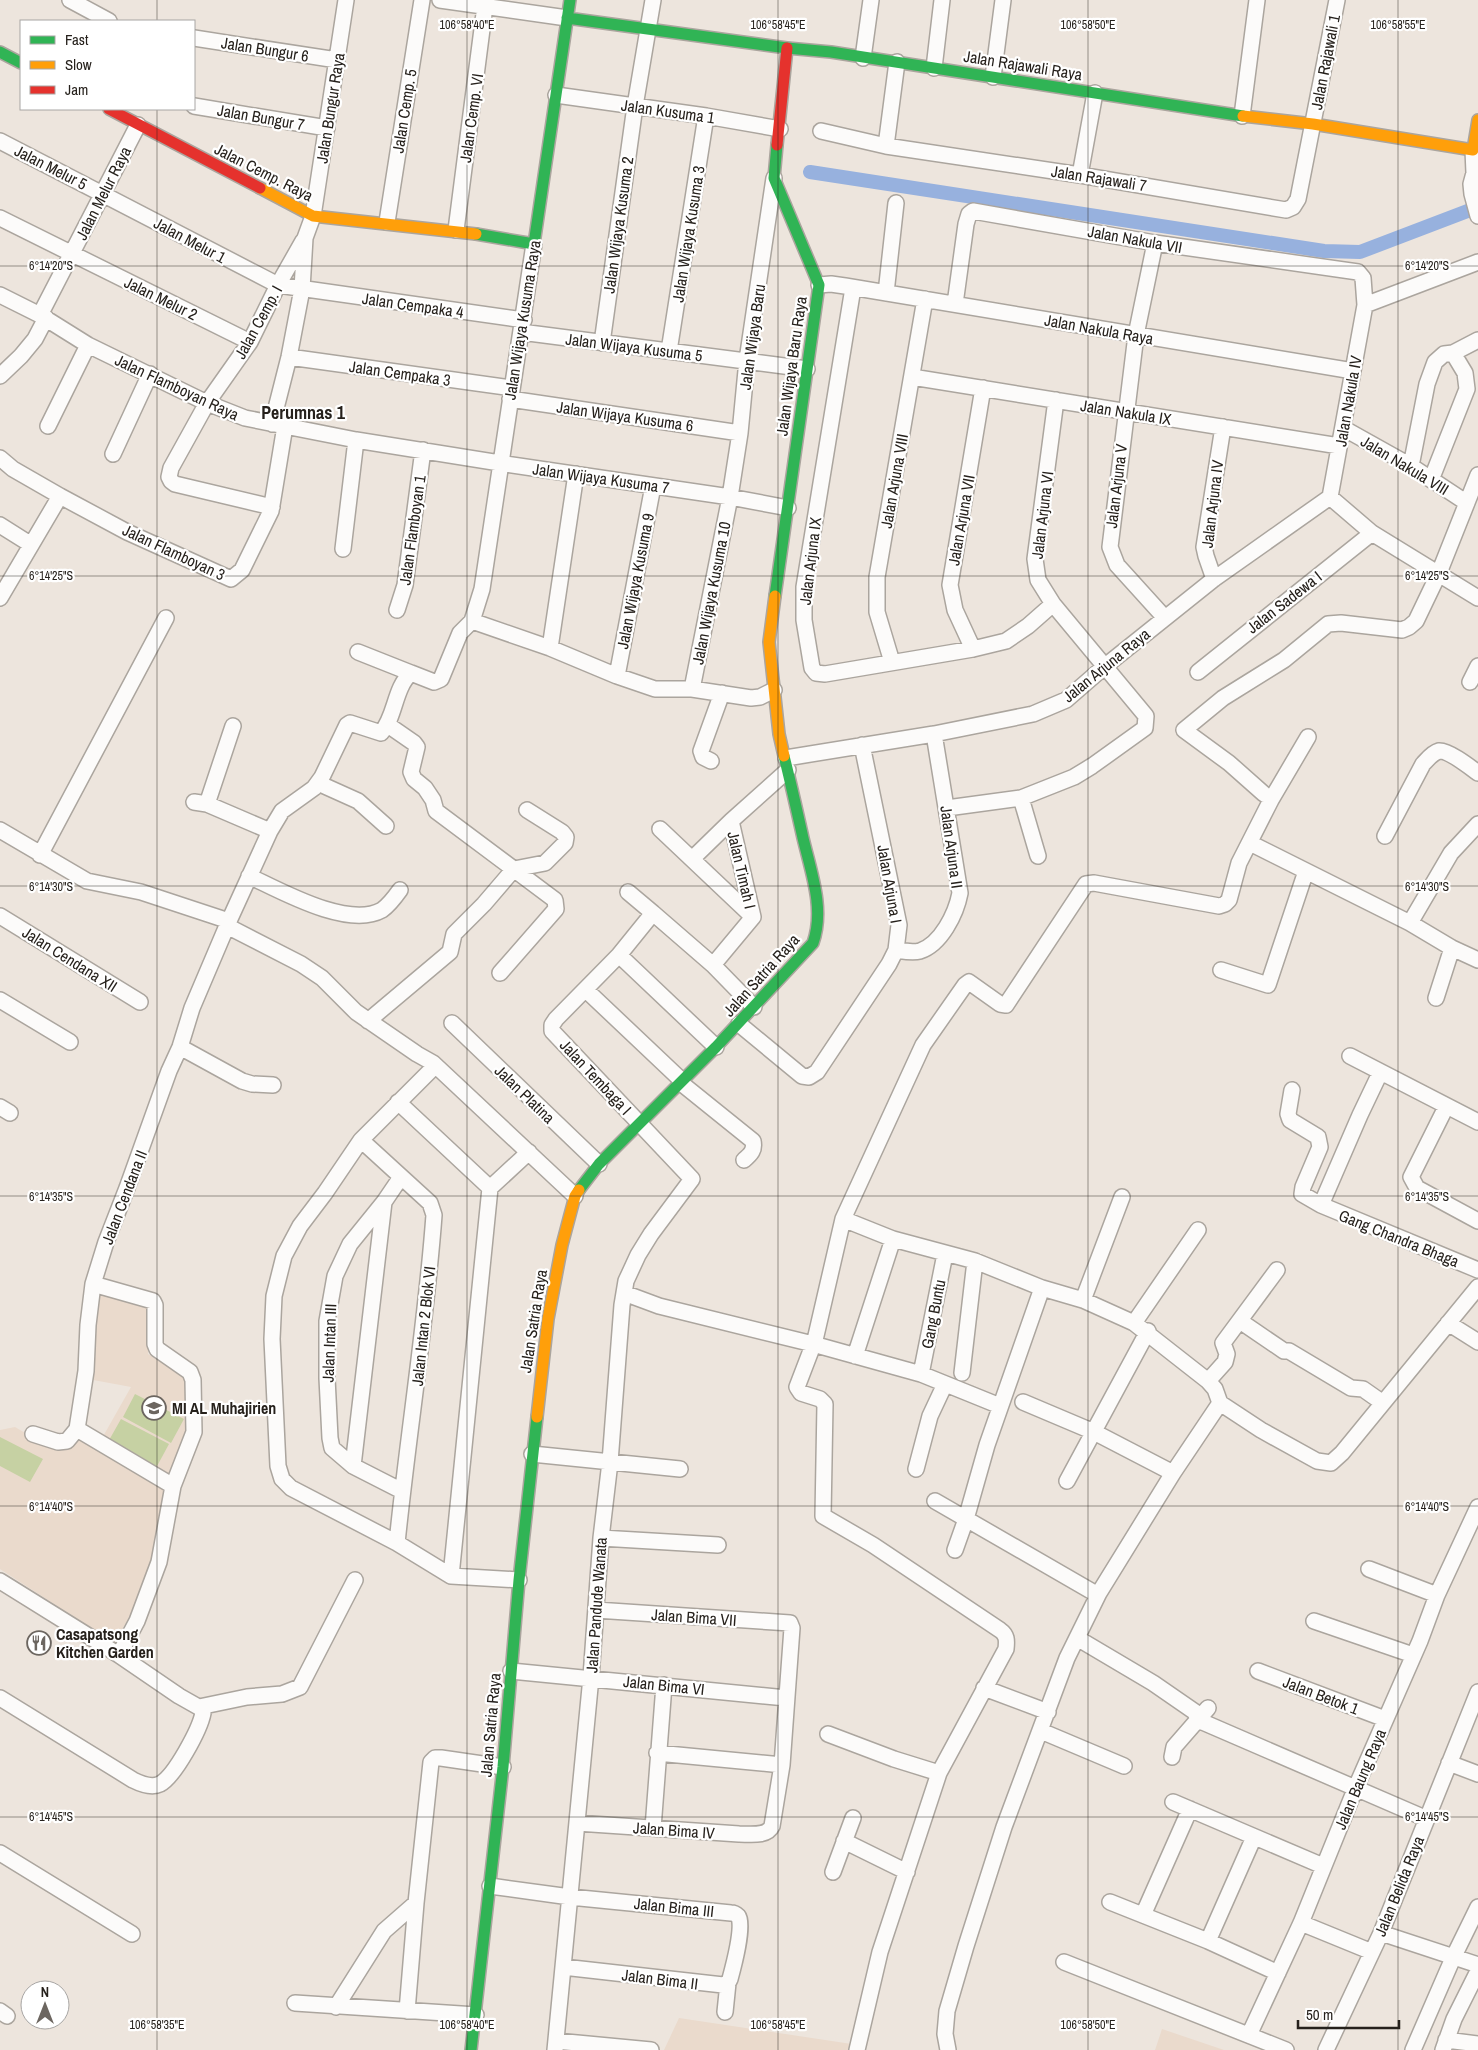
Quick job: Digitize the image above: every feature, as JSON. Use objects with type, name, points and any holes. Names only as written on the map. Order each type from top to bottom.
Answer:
[{"type":"street","points":[[70,0],[107,20]]},
{"type":"street","name":"Jalan Bungur Raya","points":[[313,216],[346,0]]},
{"type":"street","name":"Jalan Cemp. 5","points":[[387,222],[422,0]]},
{"type":"street","points":[[440,0],[567,18]]},
{"type":"street","name":"Jalan Wijaya Kusuma Raya","points":[[358,652],[434,682],[441,679],[460,634],[472,621],[482,589],[570,0]]},
{"type":"street","name":"Jalan Wijaya Kusuma 2","points":[[602,343],[635,106],[653,0]]},
{"type":"street","points":[[864,58],[871,0]]},
{"type":"street","points":[[934,68],[942,0]]},
{"type":"street","points":[[993,77],[1003,0]]},
{"type":"street","points":[[1242,116],[1257,0]]},
{"type":"street","name":"Jalan Rajawali 1","points":[[1313,124],[1337,0]]},
{"type":"street","name":"Jalan Cemp. VI","points":[[456,230],[485,6]]},
{"type":"street","name":"Jalan Rajawali Raya","points":[[567,18],[787,48],[813,49],[1473,150]]},
{"type":"street","name":"Jalan Bungur 6","points":[[195,38],[337,60]]},
{"type":"street","name":"Jalan Wijaya Baru Raya","points":[[774,693],[769,642],[807,369],[837,286],[774,178],[787,48]]},
{"type":"street","points":[[0,52],[20,62]]},
{"type":"street","points":[[886,146],[897,62]]},
{"type":"street","points":[[1080,175],[1095,93]]},
{"type":"street","name":"Jalan Kusuma 1","points":[[556,95],[706,116],[780,129]]},
{"type":"street","name":"Jalan Bungur 7","points":[[195,106],[327,128]]},
{"type":"street","name":"Jalan Cemp. Raya","points":[[113,110],[138,125],[313,216],[456,230],[534,244]]},
{"type":"street","name":"Jalan Wijaya Kusuma 3","points":[[669,352],[706,116]]},
{"type":"street","points":[[1478,120],[1473,150],[1474,173],[1472,194],[1478,216]]},
{"type":"street","name":"Jalan Rajawali 7","points":[[820,131],[886,146],[1080,175],[1286,210],[1293,207],[1298,199],[1313,124]]},
{"type":"street","name":"Jalan Melur Raya","points":[[0,376],[21,356],[35,339],[43,316],[72,254],[138,125]]},
{"type":"street","name":"Jalan Melur 5","points":[[0,141],[103,194]]},
{"type":"street","name":"Jalan Wijaya Baru","points":[[730,497],[740,433],[747,360],[774,178]]},
{"type":"street","name":"Jalan Melur 1","points":[[103,194],[278,285],[302,289]]},
{"type":"street","points":[[886,293],[896,202]]},
{"type":"street","name":"Jalan Nakula VII","points":[[955,304],[966,224],[969,214],[973,212],[1155,243],[1358,272],[1363,278],[1365,306]]},
{"type":"street","name":"Jalan Cemp. I","points":[[272,507],[175,484],[169,477],[171,468],[207,403],[250,342],[278,285],[305,238],[313,216]]},
{"type":"street","name":"Jalan Melur 2","points":[[0,218],[250,342]]},
{"type":"street","name":"Jalan Cemp. I","points":[[279,425],[302,289],[305,238]]},
{"type":"street","name":"Jalan Arjuna V","points":[[1155,243],[1136,335],[1110,548],[1117,565],[1165,618]]},
{"type":"street","points":[[1365,306],[1478,262]]},
{"type":"street","name":"Jalan Nakula Raya","points":[[837,286],[1353,371]]},
{"type":"street","name":"Jalan Arjuna IX","points":[[837,286],[804,587],[804,620],[812,668],[816,673],[825,674],[973,649],[1006,641],[1028,626],[1053,604]]},
{"type":"street","name":"Jalan Cempaka 4","points":[[302,289],[522,326]]},
{"type":"street","name":"Jalan Flamboyan Raya","points":[[0,295],[43,316],[88,345],[207,403],[245,418],[356,440],[501,463]]},
{"type":"street","name":"Jalan Arjuna VIII","points":[[892,662],[877,612],[877,577],[925,299]]},
{"type":"street","name":"Jalan Nakula IV","points":[[1330,498],[1365,306]]},
{"type":"street","name":"Jalan Wijaya Kusuma 5","points":[[522,326],[602,343],[807,369]]},
{"type":"street","points":[[1411,466],[1427,384],[1435,362],[1444,354],[1453,353],[1478,340]]},
{"type":"street","points":[[48,426],[88,345]]},
{"type":"street","points":[[1431,480],[1467,389],[1465,373],[1453,353]]},
{"type":"street","name":"Jalan Cempaka 3","points":[[289,357],[510,393]]},
{"type":"street","points":[[113,454],[150,374]]},
{"type":"street","name":"Jalan Nakula IX","points":[[912,377],[1339,446]]},
{"type":"street","name":"Jalan Arjuna VII","points":[[973,649],[955,610],[950,586],[983,388]]},
{"type":"street","name":"Jalan Wijaya Kusuma 6","points":[[510,393],[740,433]]},
{"type":"street","name":"Jalan Arjuna VI","points":[[1056,400],[1035,559],[1038,580],[1053,604],[1104,667]]},
{"type":"street","name":"Jalan Flamboyan 3","points":[[0,458],[13,469],[127,532],[231,579],[242,570],[272,507],[279,425]]},
{"type":"street","name":"Jalan Arjuna IV","points":[[1214,579],[1204,547],[1222,427]]},
{"type":"street","name":"Jalan Nakula VIII","points":[[1343,428],[1411,466],[1466,503]]},
{"type":"street","points":[[343,549],[356,440]]},
{"type":"street","name":"Jalan Flamboyan 1","points":[[397,610],[405,586],[423,450]]},
{"type":"street","name":"Jalan Wijaya Kusuma 7","points":[[501,463],[706,493],[788,508]]},
{"type":"street","points":[[550,648],[576,474]]},
{"type":"street","points":[[1264,794],[1230,763],[1188,735],[1184,730],[1223,698],[1284,660],[1328,624],[1341,623],[1402,630],[1416,621],[1439,573],[1478,475]]},
{"type":"street","name":"Jalan Wijaya Kusuma 9","points":[[617,676],[653,486]]},
{"type":"street","points":[[0,598],[30,544],[60,496]]},
{"type":"street","name":"Jalan Wijaya Kusuma 10","points":[[692,689],[730,497]]},
{"type":"street","points":[[1330,498],[1372,533],[1478,598]]},
{"type":"street","name":"Jalan Arjuna Raya","points":[[787,764],[1033,714],[1048,709],[1066,700],[1214,579],[1330,498]]},
{"type":"street","points":[[0,525],[30,544]]},
{"type":"street","name":"Jalan Sadewa I","points":[[1198,672],[1372,533]]},
{"type":"street","points":[[40,855],[166,618]]},
{"type":"street","points":[[472,621],[550,648],[617,676],[655,689],[692,689],[751,698],[774,693]]},
{"type":"street","points":[[1470,682],[1478,666]]},
{"type":"street","points":[[947,808],[1021,798],[1074,777],[1145,728],[1146,716],[1104,667]]},
{"type":"street","points":[[386,826],[358,801],[318,783],[350,722],[382,733],[388,725],[404,680],[411,673]]},
{"type":"street","points":[[711,761],[703,757],[701,751],[722,693]]},
{"type":"street","name":"Jalan Satria Raya","points":[[472,2050],[504,1767],[519,1580],[548,1319],[562,1245],[575,1196],[599,1164],[739,1024],[813,943],[817,932],[816,893],[780,734],[774,693]]},
{"type":"street","points":[[388,725],[418,747],[411,772],[414,779],[425,788],[433,800],[436,810],[555,900],[557,904],[556,909],[500,973]]},
{"type":"street","points":[[233,726],[200,803],[270,831]]},
{"type":"street","name":"Jalan Arjuna II","points":[[896,950],[919,951],[931,945],[941,935],[955,910],[960,893],[934,734]]},
{"type":"street","points":[[857,2050],[880,1952],[939,1773],[1006,1648],[1007,1641],[1004,1633],[873,1545],[823,1516],[825,1404],[820,1399],[801,1393],[797,1387],[813,1344],[843,1219],[923,1046],[965,985],[969,982],[1000,1004],[1006,1005],[1086,884],[1094,883],[1218,906],[1225,904],[1229,900],[1239,863],[1271,800],[1308,737]]},
{"type":"street","name":"Jalan Arjuna I","points":[[739,1024],[802,1076],[817,1072],[889,964],[896,950],[899,925],[863,749]]},
{"type":"street","points":[[1385,836],[1423,764],[1431,756],[1439,751],[1446,752],[1478,772]]},
{"type":"street","points":[[692,859],[787,764]]},
{"type":"street","name":"Jalan Cendana II","points":[[77,1429],[86,1371],[88,1325],[93,1284],[106,1242],[169,1071],[180,1048],[192,1008],[270,831],[282,811],[306,795],[318,783]]},
{"type":"street","points":[[1021,798],[1038,856]]},
{"type":"street","points":[[368,1021],[450,952],[454,934],[484,904],[514,869],[546,863],[565,843],[566,837],[562,832],[527,810]]},
{"type":"street","name":"Jalan Timah I","points":[[713,965],[753,917],[731,821]]},
{"type":"street","points":[[1410,923],[1451,853],[1478,824]]},
{"type":"street","points":[[660,829],[753,917]]},
{"type":"street","points":[[0,830],[87,881],[141,892],[228,924],[308,969],[322,978],[356,1012],[435,1066],[575,1196]]},
{"type":"street","points":[[1250,843],[1410,923],[1452,948],[1478,960]]},
{"type":"street","points":[[1221,970],[1268,985],[1306,871]]},
{"type":"street","points":[[249,876],[331,911],[365,916],[382,910],[400,890]]},
{"type":"street","points":[[628,892],[713,965],[754,1007]]},
{"type":"street","points":[[653,913],[619,955],[586,990],[679,1078],[681,1083],[753,1141],[752,1154],[744,1160]]},
{"type":"street","name":"Jalan Cendana XII","points":[[0,916],[140,1002]]},
{"type":"street","points":[[1436,998],[1452,948]]},
{"type":"street","points":[[619,955],[716,1048]]},
{"type":"street","name":"Jalan Tembaga I","points":[[586,990],[556,1019],[552,1025],[552,1031],[692,1179]]},
{"type":"street","points":[[0,1000],[70,1042]]},
{"type":"street","name":"Jalan Platina","points":[[452,1023],[599,1164]]},
{"type":"street","points":[[180,1048],[242,1081],[252,1084],[273,1084]]},
{"type":"street","points":[[1350,1056],[1478,1122]]},
{"type":"street","points":[[435,1066],[361,1140],[300,1226],[284,1256],[274,1296],[272,1339],[277,1452],[282,1479],[290,1488],[397,1543],[451,1576],[519,1580]]},
{"type":"street","points":[[1321,1205],[1380,1073]]},
{"type":"street","name":"Gang Chandra Bhaga","points":[[1292,1090],[1288,1114],[1290,1120],[1318,1136],[1320,1147],[1302,1194],[1321,1205],[1478,1270]]},
{"type":"street","points":[[398,1102],[490,1188]]},
{"type":"street","points":[[1446,1107],[1411,1177],[1417,1188],[1478,1221]]},
{"type":"street","name":"Jalan Intan 2 Blok VI","points":[[361,1140],[430,1203],[434,1215],[412,1425],[402,1491],[397,1543]]},
{"type":"street","points":[[451,1576],[490,1188],[528,1152]]},
{"type":"street","name":"Jalan Intan III","points":[[401,1177],[384,1202],[350,1244],[334,1276],[327,1321],[327,1378],[332,1448],[353,1466],[402,1491]]},
{"type":"street","name":"Jalan Pandude Wanata","points":[[555,2045],[591,1677],[601,1538],[610,1462],[624,1293],[626,1282],[650,1234],[692,1179]]},
{"type":"street","points":[[1083,1300],[1122,1197]]},
{"type":"street","points":[[353,1466],[384,1202]]},
{"type":"street","points":[[843,1219],[892,1239],[975,1261],[1042,1288],[1083,1300],[1134,1322],[1208,1381],[1215,1389],[1220,1403],[1260,1430],[1303,1455],[1317,1461],[1331,1463],[1342,1453],[1478,1287]]},
{"type":"street","points":[[1134,1322],[1198,1230]]},
{"type":"street","points":[[855,1356],[892,1239]]},
{"type":"street","name":"Gang Buntu","points":[[921,1374],[945,1254]]},
{"type":"street","points":[[962,1373],[975,1261]]},
{"type":"street","points":[[1208,1381],[1225,1362],[1227,1354],[1223,1343],[1277,1270]]},
{"type":"street","points":[[93,1284],[153,1301],[155,1305],[155,1344],[157,1349],[190,1372],[193,1380],[194,1432],[173,1486],[159,1562],[138,1621],[119,1655]]},
{"type":"street","points":[[955,1550],[966,1520],[987,1445],[1042,1288]]},
{"type":"street","points":[[624,1293],[659,1306],[813,1344],[921,1374],[1000,1406]]},
{"type":"street","points":[[1240,1321],[1284,1351],[1289,1351],[1351,1388],[1363,1389],[1383,1403]]},
{"type":"street","points":[[1448,1324],[1478,1342]]},
{"type":"street","points":[[1068,1481],[1148,1332]]},
{"type":"street","points":[[916,1469],[930,1416],[945,1384]]},
{"type":"street","points":[[1023,1402],[1094,1432],[1173,1473]]},
{"type":"street","points":[[948,2050],[946,2034],[947,2011],[963,1955],[1004,1827],[1067,1658],[1098,1595],[1173,1473],[1220,1403]]},
{"type":"street","points":[[33,1434],[58,1442],[67,1441],[77,1429],[173,1486]]},
{"type":"street","points":[[532,1454],[680,1470]]},
{"type":"street","points":[[935,1501],[1098,1595]]},
{"type":"street","name":"Jalan Baung Raya","points":[[1249,2035],[1301,1923],[1356,1786],[1420,1641],[1437,1595],[1478,1507]]},
{"type":"street","points":[[601,1538],[718,1545]]},
{"type":"street","points":[[1369,1569],[1437,1595]]},
{"type":"street","points":[[199,1707],[247,1697],[282,1694],[300,1687],[355,1580]]},
{"type":"street","points":[[0,1581],[202,1709],[202,1716],[176,1767],[160,1784],[149,1786],[134,1780],[0,1698]]},
{"type":"street","name":"Jalan Bima VII","points":[[596,1610],[785,1622],[792,1626],[786,1698]]},
{"type":"street","points":[[1314,1621],[1413,1655]]},
{"type":"street","points":[[1077,1638],[1153,1683],[1195,1712],[1198,1720],[1356,1786],[1427,1819]]},
{"type":"street","name":"Jalan Bima VI","points":[[511,1671],[664,1684],[786,1698]]},
{"type":"street","name":"Jalan Betok 1","points":[[1258,1671],[1385,1719]]},
{"type":"street","points":[[652,1828],[664,1684]]},
{"type":"street","points":[[984,1688],[1048,1712]]},
{"type":"street","name":"Jalan Belida Raya","points":[[1326,2050],[1381,1933],[1478,1692]]},
{"type":"street","points":[[658,1753],[782,1765],[786,1698]]},
{"type":"street","points":[[1172,1757],[1174,1747],[1208,1708]]},
{"type":"street","points":[[1041,1731],[1124,1766]]},
{"type":"street","points":[[828,1734],[894,1759],[939,1773]]},
{"type":"street","points":[[407,2010],[416,1903],[432,1760],[441,1758],[504,1767]]},
{"type":"street","points":[[1449,1763],[1478,1774]]},
{"type":"street","name":"Jalan Bima IV","points":[[577,1823],[761,1834],[770,1830],[782,1765]]},
{"type":"street","points":[[1173,1802],[1323,1866]]},
{"type":"street","points":[[1143,1915],[1190,1809]]},
{"type":"street","points":[[833,1872],[853,1818]]},
{"type":"street","points":[[1208,1941],[1254,1837]]},
{"type":"street","points":[[844,1841],[907,1872]]},
{"type":"street","points":[[0,1853],[132,1934]]},
{"type":"street","name":"Jalan Bima III","points":[[490,1886],[570,1897],[733,1913],[738,1916],[740,1921],[735,1956],[728,1983]]},
{"type":"street","points":[[1110,1902],[1208,1941],[1278,1973]]},
{"type":"street","points":[[336,2007],[384,1931],[416,1903]]},
{"type":"street","points":[[1478,1907],[1468,1963],[1445,2045],[1478,2044]]},
{"type":"street","points":[[1301,1923],[1372,1952]]},
{"type":"street","points":[[1381,1933],[1468,1963]]},
{"type":"street","points":[[1064,1962],[1286,2050]]},
{"type":"street","points":[[1413,2050],[1468,1963]]},
{"type":"street","name":"Jalan Bima II","points":[[563,1967],[716,1985],[728,1983]]},
{"type":"street","points":[[725,2012],[728,1983]]},
{"type":"street","points":[[295,2003],[476,2015]]},
{"type":"street","points":[[555,2045],[651,2050]]},
{"type":"shaded area","name":"MI AL Muhajirien","points":[[94,1292],[153,1303],[148,1354],[188,1379],[190,1430],[169,1481],[101,1440],[131,1387],[88,1379]]},
{"type":"shaded area","points":[[15,1427],[32,1437],[65,1444],[83,1437],[166,1485],[156,1550],[131,1614],[114,1643],[0,1569],[0,1430]]},
{"type":"shaded area","points":[[679,2018],[865,2046],[864,2050],[664,2050]]},
{"type":"shaded area","points":[[1162,2029],[1224,2050],[1155,2050]]},
{"type":"green space","points":[[135,1394],[184,1419],[171,1443],[123,1417]]},
{"type":"green space","points":[[121,1419],[169,1444],[156,1468],[108,1442]]},
{"type":"green space","points":[[0,1437],[43,1459],[30,1482],[0,1466]]},
{"type":"waterway","points":[[810,172],[1324,251],[1360,252],[1478,207]]},
{"type":"traffic: fast","points":[[476,234],[534,244],[570,0]]},
{"type":"traffic: fast","points":[[567,18],[787,48],[831,52],[1243,116]]},
{"type":"traffic: fast","points":[[0,52],[20,62]]},
{"type":"traffic: fast","points":[[775,596],[819,285],[774,178],[777,145]]},
{"type":"traffic: fast","points":[[579,1190],[599,1164],[716,1047],[813,943],[818,917],[816,891],[784,756]]},
{"type":"traffic: fast","points":[[471,2050],[503,1767],[519,1580],[537,1417]]},
{"type":"traffic: slow","points":[[1243,116],[1313,124],[1473,150],[1478,120]]},
{"type":"traffic: slow","points":[[260,188],[313,216],[476,234]]},
{"type":"traffic: slow","points":[[775,596],[769,642],[779,734],[784,756]]},
{"type":"traffic: slow","points":[[537,1417],[548,1319],[562,1245],[575,1196],[579,1190]]},
{"type":"traffic: jam","points":[[777,145],[787,48]]},
{"type":"traffic: jam","points":[[111,110],[260,188]]},
{"type":"place","name":"MI AL Muhajirien","points":[[154,1408]]},
{"type":"place","name":"Casapatsong Kitchen Garden","points":[[39,1643]]},
{"type":"district","name":"Perumnas 1","points":[[303,412]]}]
